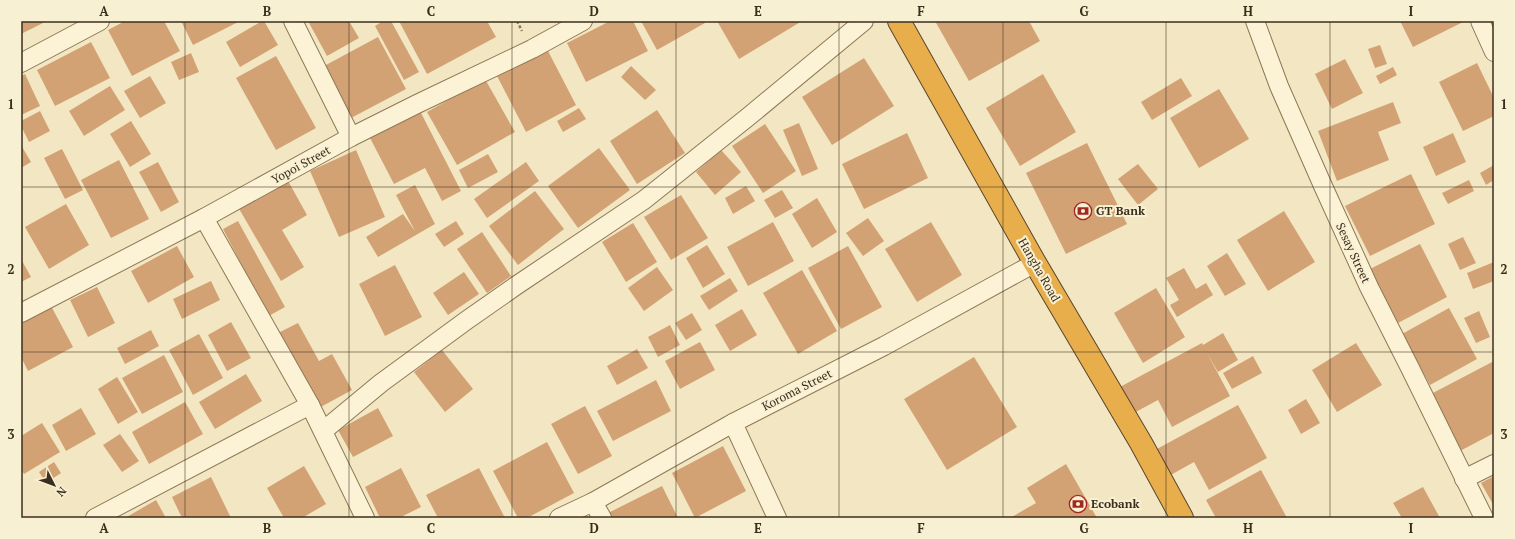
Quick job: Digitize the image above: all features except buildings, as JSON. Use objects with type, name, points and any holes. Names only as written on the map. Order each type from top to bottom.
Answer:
[{"type":"highway","name":"Hangha Road","points":[[899,21],[1035,264],[1141,443],[1182,518]]},
{"type":"street","points":[[21,63],[100,21]]},
{"type":"street","points":[[293,21],[351,137]]},
{"type":"street","name":"Yopoi Street","points":[[21,313],[204,218],[351,137],[532,49],[583,21]]},
{"type":"street","points":[[324,431],[381,383],[467,320],[644,200],[748,117],[864,21]]},
{"type":"street","name":"Sesay Street","points":[[1255,21],[1279,86],[1369,286],[1484,518]]},
{"type":"street","points":[[1480,21],[1494,52]]},
{"type":"street","points":[[204,218],[324,431],[365,518]]},
{"type":"street","name":"Koroma Street","points":[[559,518],[593,502],[733,423],[884,346],[1035,264]]},
{"type":"street","points":[[95,518],[310,405]]},
{"type":"street","points":[[733,423],[777,518]]},
{"type":"street","points":[[1464,479],[1494,464]]},
{"type":"street","points":[[593,502],[602,518]]},
{"type":"place","name":"GT Bank","points":[[1083,211]]},
{"type":"place","name":"Ecobank","points":[[1078,504]]}]
